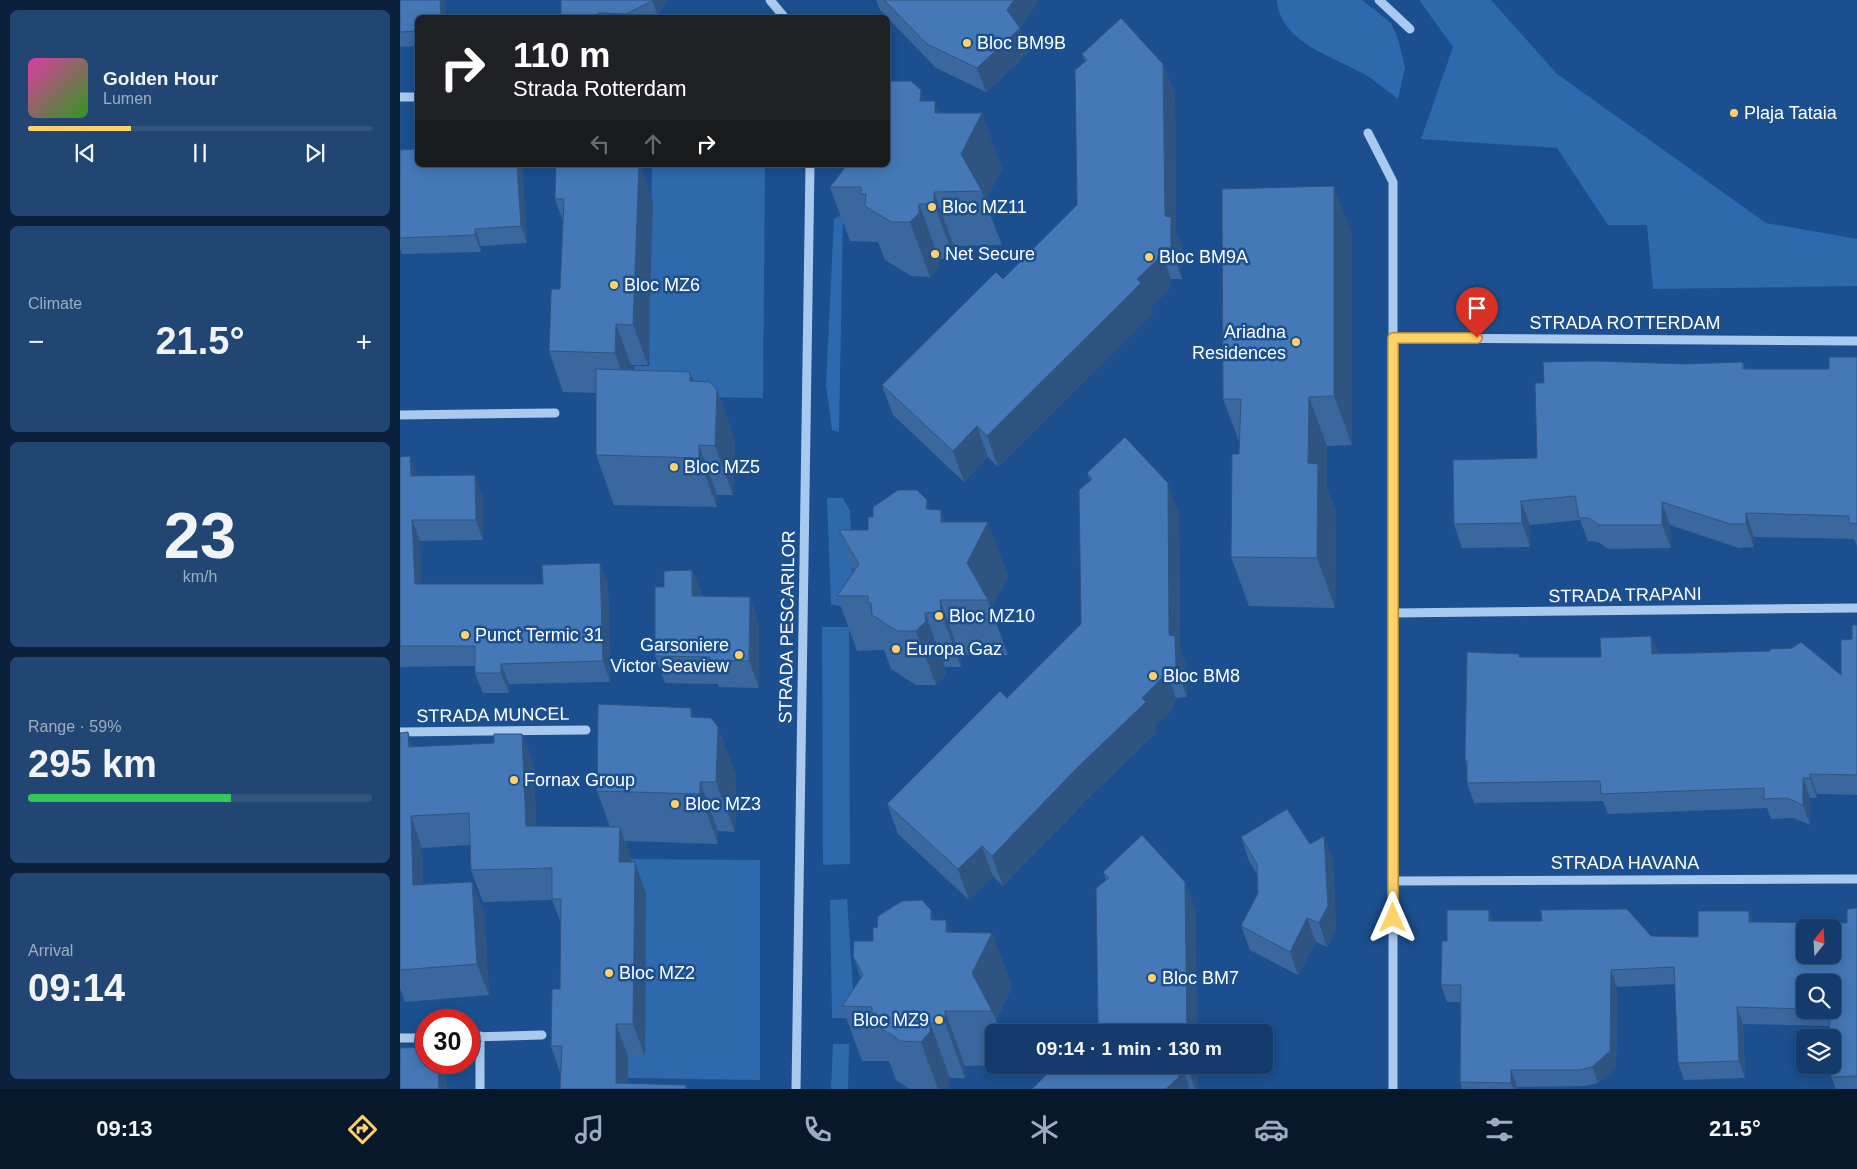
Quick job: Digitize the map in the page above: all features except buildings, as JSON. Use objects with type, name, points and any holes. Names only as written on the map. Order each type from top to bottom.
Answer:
[{"type":"street","points":[[770,0],[782,15]]},
{"type":"street","points":[[1380,0],[1410,30]]},
{"type":"street","points":[[400,97],[415,97]]},
{"type":"street","points":[[1368,133],[1392,182],[1393,1089]]},
{"type":"street","name":"STRADA PESCARILOR","points":[[796,1089],[810,167]]},
{"type":"street","name":"STRADA ROTTERDAM","points":[[1393,338],[1857,341]]},
{"type":"street","points":[[400,415],[556,413]]},
{"type":"street","name":"STRADA TRAPANI","points":[[1393,613],[1857,608]]},
{"type":"street","name":"STRADA MUNCEL","points":[[400,732],[586,730]]},
{"type":"street","name":"STRADA HAVANA","points":[[1393,881],[1857,879]]},
{"type":"street","points":[[480,1036],[542,1035]]},
{"type":"street","points":[[400,1038],[415,1038]]},
{"type":"street","points":[[480,1074],[480,1089]]},
{"type":"shaded area","points":[[1277,0],[1362,0],[1391,23],[1398,39],[1405,67],[1398,99],[1375,81],[1321,53],[1296,36],[1280,14]]},
{"type":"shaded area","points":[[1419,0],[1491,0],[1557,74],[1766,223],[1857,239],[1857,286],[1653,289],[1647,225],[1608,225],[1557,148],[1421,139],[1453,47]]},
{"type":"shaded area","points":[[652,167],[765,167],[763,398],[634,396],[634,366],[649,366]]},
{"type":"shaded area","points":[[843,214],[839,432],[832,430],[826,385],[834,219]]},
{"type":"shaded area","points":[[827,498],[843,498],[850,511],[853,584],[846,608],[831,604]]},
{"type":"shaded area","points":[[822,627],[849,627],[850,864],[823,865]]},
{"type":"shaded area","points":[[631,859],[760,860],[760,1080],[628,1078],[628,1056],[645,1055],[646,894],[631,893]]},
{"type":"shaded area","points":[[847,899],[855,1018],[832,1018],[830,900]]},
{"type":"shaded area","points":[[833,1044],[849,1044],[848,1089],[831,1089]]},
{"type":"place","name":"Bloc BM9B","points":[[967,43]]},
{"type":"place","name":"Plaja Tataia","points":[[1734,113]]},
{"type":"place","name":"Bloc MZ11","points":[[932,207]]},
{"type":"place","name":"Net Secure","points":[[935,254]]},
{"type":"place","name":"Bloc BM9A","points":[[1149,257]]},
{"type":"place","name":"Bloc MZ6","points":[[614,285]]},
{"type":"place","name":"Ariadna Residences","points":[[1296,342]]},
{"type":"place","name":"Bloc MZ5","points":[[674,467]]},
{"type":"place","name":"Bloc MZ10","points":[[939,616]]},
{"type":"place","name":"Punct Termic 31","points":[[465,635]]},
{"type":"place","name":"Europa Gaz","points":[[896,649]]},
{"type":"place","name":"Garsoniere Victor Seaview","points":[[739,655]]},
{"type":"place","name":"Bloc BM8","points":[[1153,676]]},
{"type":"place","name":"Fornax Group","points":[[514,780]]},
{"type":"place","name":"Bloc MZ3","points":[[675,804]]},
{"type":"place","name":"Bloc MZ2","points":[[609,973]]},
{"type":"place","name":"Bloc BM7","points":[[1152,978]]},
{"type":"place","name":"Bloc MZ9","points":[[939,1020]]},
{"type":"route","points":[[1393,918],[1393,338],[1477,338]]}]
